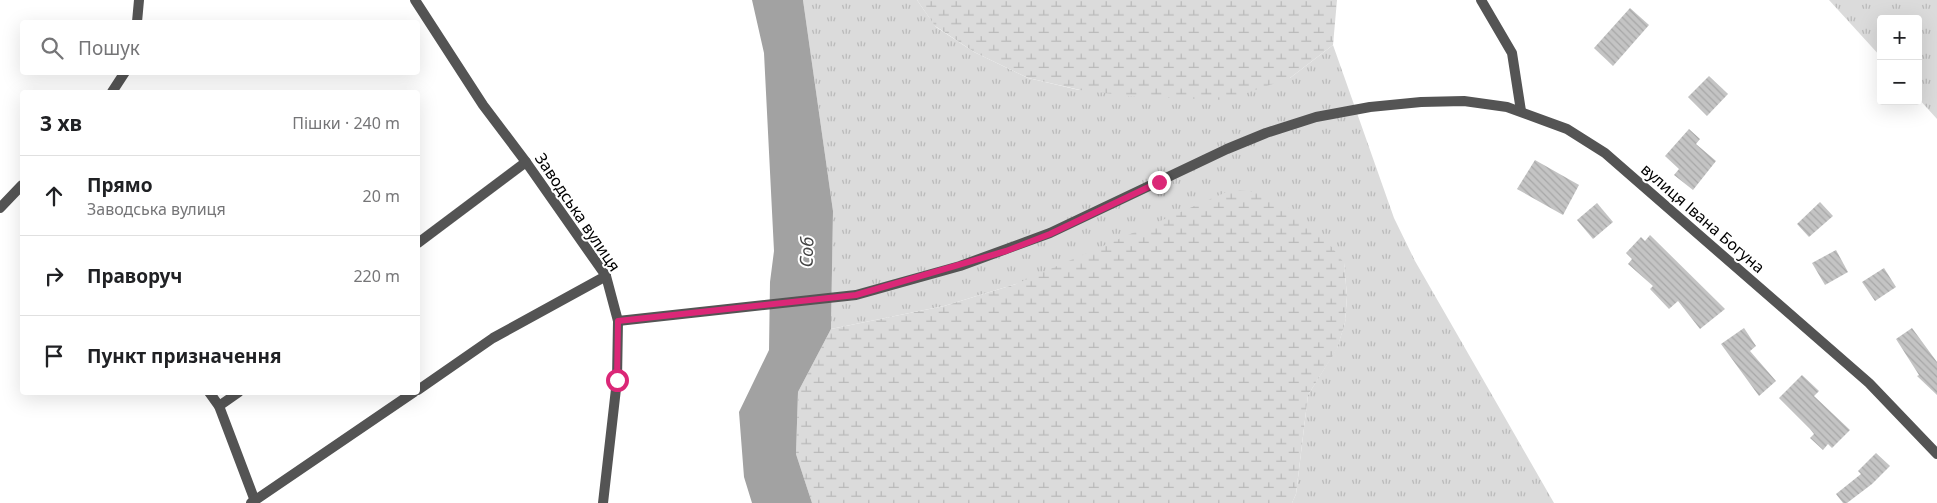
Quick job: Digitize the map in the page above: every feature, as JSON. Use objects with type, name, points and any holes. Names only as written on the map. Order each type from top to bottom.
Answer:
[{"type":"street","points":[[137,20],[139,0]]},
{"type":"street","name":"Заводська вулиця","points":[[415,0],[483,105],[526,162],[606,276],[618,321],[617,380],[603,503]]},
{"type":"street","points":[[1481,0],[1512,53],[1521,111]]},
{"type":"street","points":[[113,90],[123,75]]},
{"type":"street","name":"вулиця Івана Богуна","points":[[618,321],[760,307],[856,295],[1006,251],[1050,234],[1227,149],[1316,117],[1370,107],[1421,102],[1464,101],[1507,107],[1521,111],[1567,129],[1605,153],[1869,383],[1937,454]]},
{"type":"street","points":[[420,241],[526,162]]},
{"type":"street","points":[[0,208],[20,186]]},
{"type":"street","points":[[420,389],[493,338],[606,276]]},
{"type":"street","points":[[211,395],[219,406],[253,502],[410,395]]},
{"type":"street","points":[[219,406],[235,395]]},
{"type":"green space","points":[[803,0],[917,0],[936,27],[974,52],[1028,78],[1079,90],[1290,78],[1333,45],[1394,218],[1415,261],[1554,503],[1292,503],[1296,494],[1308,395],[1337,348],[1345,323],[1347,296],[1344,263],[1016,284],[944,306],[831,329],[833,211]]},
{"type":"green space","points":[[917,0],[1337,0],[1333,45],[1290,78],[1226,100],[1129,96],[1080,90],[1028,78],[974,52],[935,26]]},
{"type":"green space","points":[[1829,0],[1937,0],[1937,119],[1922,102],[1922,15],[1877,15],[1877,53]]},
{"type":"green space","points":[[1231,190],[1261,192],[1286,206],[1321,233],[1344,263],[1347,296],[1345,323],[1337,349],[1308,395],[1296,494],[1292,503],[812,503],[796,454],[798,392],[831,329],[944,306],[1016,284]]},
{"type":"water","name":"Соб","points":[[752,0],[803,0],[833,211],[831,329],[798,392],[796,454],[812,503],[752,503],[744,477],[739,412],[769,350],[770,282],[774,251],[764,53]]},
{"type":"building","points":[[1630,8],[1649,25],[1613,66],[1594,48]]},
{"type":"building","points":[[1709,76],[1728,94],[1707,116],[1688,97]]},
{"type":"building","points":[[1689,129],[1700,139],[1696,144],[1716,161],[1693,190],[1674,175],[1679,169],[1665,156]]},
{"type":"building","points":[[1535,160],[1579,185],[1563,215],[1517,189]]},
{"type":"building","points":[[1820,202],[1833,216],[1809,237],[1797,224]]},
{"type":"building","points":[[1597,203],[1613,222],[1593,239],[1577,220]]},
{"type":"building","points":[[1650,235],[1725,309],[1700,329],[1678,301],[1669,309],[1650,289],[1653,286],[1628,264],[1632,259],[1626,253],[1641,237],[1645,241]]},
{"type":"building","points":[[1836,250],[1848,272],[1825,285],[1812,263]]},
{"type":"building","points":[[1884,268],[1896,287],[1875,301],[1862,282]]},
{"type":"building","points":[[1744,328],[1756,346],[1750,351],[1776,381],[1759,396],[1721,344]]},
{"type":"building","points":[[1912,328],[1937,362],[1937,395],[1917,376],[1919,375],[1896,339]]},
{"type":"building","points":[[1802,375],[1819,391],[1814,396],[1850,430],[1832,448],[1828,444],[1823,450],[1810,438],[1814,434],[1779,398]]},
{"type":"building","points":[[1876,453],[1890,466],[1872,484],[1847,503],[1843,503],[1836,494],[1861,474],[1858,471]]},
{"type":"route","points":[[617,380],[618,321],[760,307],[856,295],[1006,251],[1050,234],[1159,182]]}]
